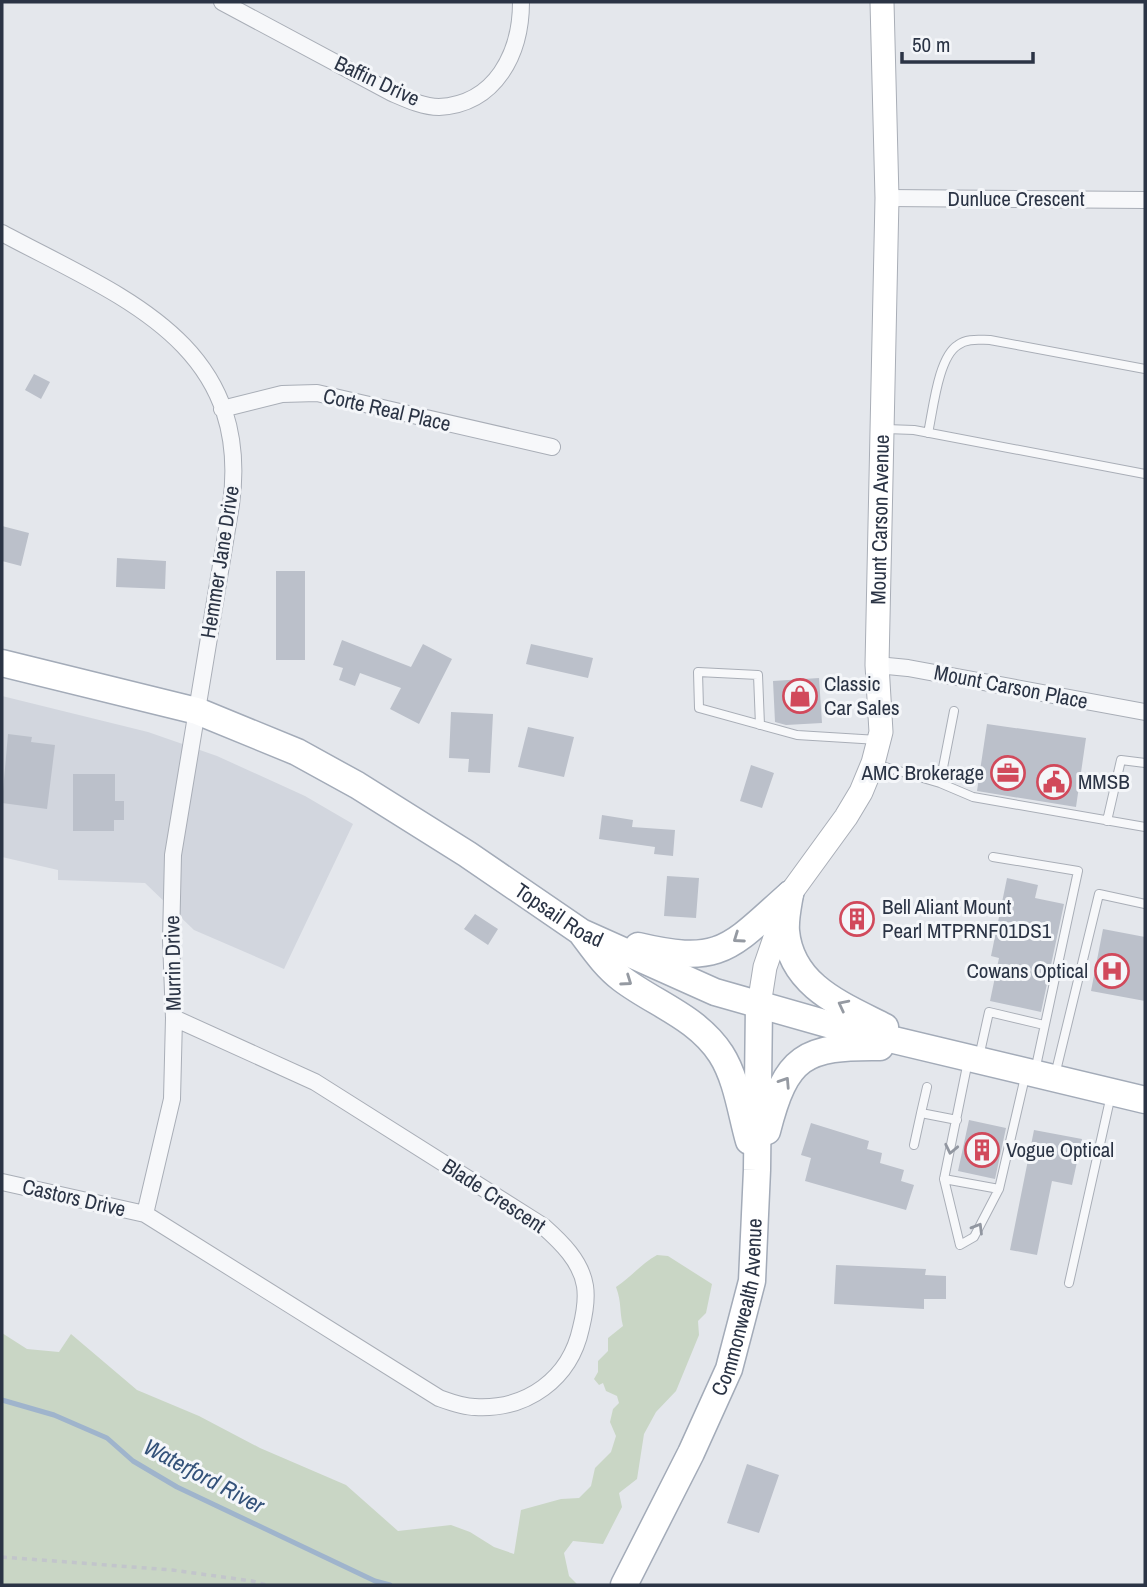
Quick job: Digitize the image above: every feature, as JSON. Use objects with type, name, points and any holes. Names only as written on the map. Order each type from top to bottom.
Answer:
[{"type":"main road","name":"Mount Carson Avenue","points":[[759,1005],[765,967],[790,894],[861,792],[873,763],[881,732],[877,665],[887,198],[882,2]]},
{"type":"main road","name":"Topsail Road","points":[[2,663],[197,711],[297,752],[467,854],[581,932],[695,984],[759,1005],[1145,1100]]},
{"type":"main road","points":[[581,932],[669,953],[698,955],[718,951],[733,942],[790,894]]},
{"type":"main road","points":[[790,894],[786,928],[789,950],[804,977],[832,1000],[926,1047]]},
{"type":"main road","points":[[581,932],[604,963],[622,979],[680,1014],[719,1051],[728,1067],[757,1170]]},
{"type":"main road","name":"Commonwealth Avenue","points":[[624,1585],[691,1453],[729,1369],[752,1281],[757,1170],[759,1005]]},
{"type":"main road","points":[[757,1170],[780,1086],[796,1067],[812,1054],[842,1047],[926,1047]]},
{"type":"street","name":"Baffin Drive","points":[[222,2],[392,93],[438,107],[462,102],[488,90],[514,51],[519,31],[521,2]]},
{"type":"street","name":"Dunluce Crescent","points":[[887,198],[1145,200]]},
{"type":"street","name":"Hemmer Jane Drive","points":[[2,233],[128,300],[160,322],[199,363],[222,409],[233,456],[233,489],[197,711]]},
{"type":"street","name":"Corte Real Place","points":[[222,409],[282,394],[317,393],[552,447]]},
{"type":"street","name":"Mount Carson Place","points":[[877,665],[908,668],[1145,712]]},
{"type":"street","name":"Murrin Drive","points":[[145,1214],[172,1100],[173,855],[197,711]]},
{"type":"street","name":"Blade Crescent","points":[[145,1214],[439,1398],[454,1403],[490,1407],[509,1405],[528,1397],[558,1375],[570,1360],[578,1340],[585,1306],[585,1286],[579,1268],[569,1252],[543,1226],[315,1082],[174,1018]]},
{"type":"street","name":"Castors Drive","points":[[2,1182],[145,1214]]},
{"type":"lane","points":[[928,433],[942,368],[949,352],[958,344],[972,339],[1145,369]]},
{"type":"lane","points":[[883,429],[914,430],[1145,474]]},
{"type":"lane","points":[[761,725],[758,676],[698,672],[699,708],[797,735],[878,740]]},
{"type":"lane","points":[[940,783],[954,711]]},
{"type":"lane","points":[[1107,821],[1121,760],[1145,762]]},
{"type":"lane","points":[[873,763],[940,783],[973,797],[1145,827]]},
{"type":"lane","points":[[993,857],[1078,871],[1044,1025],[1038,1074]]},
{"type":"lane","points":[[1044,1025],[989,1012],[957,1120],[944,1179],[960,1245],[974,1237],[999,1189],[1098,894],[1145,904]]},
{"type":"lane","points":[[914,1145],[927,1087]]},
{"type":"lane","points":[[1069,1283],[1112,1092]]},
{"type":"lane","points":[[921,1113],[957,1120]]},
{"type":"lane","points":[[944,1179],[999,1189]]},
{"type":"path","points":[[2,1557],[172,1570],[266,1585]]},
{"type":"shaded area","points":[[2,696],[148,732],[217,756],[305,796],[353,824],[284,969],[194,930],[145,883],[58,880],[58,870],[2,857]]},
{"type":"green space","points":[[657,1255],[668,1256],[712,1284],[706,1313],[698,1321],[699,1335],[676,1391],[656,1412],[644,1434],[637,1479],[619,1493],[622,1507],[603,1544],[573,1541],[564,1553],[569,1576],[578,1585],[2,1585],[2,1333],[27,1349],[59,1352],[71,1334],[137,1390],[346,1485],[398,1531],[451,1525],[514,1554],[521,1510],[561,1499],[579,1498],[591,1486],[595,1468],[611,1452],[616,1436],[610,1422],[613,1409],[619,1403],[617,1396],[606,1391],[603,1383],[599,1385],[594,1379],[598,1372],[598,1361],[608,1351],[608,1338],[623,1326],[616,1287]]},
{"type":"building","points":[[34,374],[50,382],[41,399],[25,390]]},
{"type":"building","points":[[2,526],[29,533],[21,566],[2,561]]},
{"type":"building","points":[[117,558],[166,561],[165,589],[116,587]]},
{"type":"building","points":[[276,571],[305,571],[305,660],[276,660]]},
{"type":"building","points":[[342,640],[411,667],[423,644],[452,659],[419,724],[390,709],[401,688],[360,673],[355,686],[339,680],[343,668],[333,665]]},
{"type":"building","points":[[531,644],[593,658],[588,678],[526,664]]},
{"type":"building","points":[[819,678],[822,723],[786,725],[775,722],[773,681]]},
{"type":"building","points":[[451,712],[493,714],[490,773],[468,772],[469,759],[449,758]]},
{"type":"building","points":[[987,724],[1086,738],[1076,807],[977,791]]},
{"type":"building","points":[[528,727],[574,737],[564,777],[518,767]]},
{"type":"building","points":[[8,734],[32,737],[31,742],[55,745],[47,809],[2,803]]},
{"type":"building","points":[[751,765],[774,773],[762,808],[740,801]]},
{"type":"building","points":[[73,774],[115,774],[115,801],[124,801],[124,820],[114,820],[114,831],[73,831]]},
{"type":"building","points":[[602,815],[633,820],[632,827],[675,830],[673,856],[654,854],[655,847],[599,839]]},
{"type":"building","points":[[667,876],[699,878],[696,918],[664,916]]},
{"type":"building","points":[[1007,878],[1038,885],[1035,898],[1064,904],[1041,1012],[990,1001],[999,958],[991,956]]},
{"type":"building","points":[[475,914],[498,929],[488,945],[464,929]]},
{"type":"building","points":[[1103,929],[1145,937],[1145,1001],[1091,991]]},
{"type":"building","name":"Vogue Optical","points":[[969,1120],[1006,1128],[995,1179],[958,1171]]},
{"type":"building","points":[[811,1123],[869,1141],[867,1149],[882,1153],[880,1163],[904,1170],[901,1181],[914,1185],[906,1210],[805,1181],[811,1158],[801,1155]]},
{"type":"building","points":[[1034,1130],[1082,1139],[1072,1185],[1052,1181],[1037,1255],[1010,1250]]},
{"type":"building","points":[[836,1265],[926,1269],[925,1275],[946,1276],[946,1299],[924,1299],[924,1309],[834,1304]]},
{"type":"building","points":[[747,1464],[779,1475],[759,1533],[727,1523]]},
{"type":"waterway","name":"Waterford River","points":[[2,1400],[54,1415],[107,1438],[133,1461],[177,1487],[375,1581],[390,1585]]},
{"type":"place","name":"Classic Car Sales","points":[[800,696]]},
{"type":"place","name":"AMC Brokerage","points":[[1008,773]]},
{"type":"place","name":"MMSB","points":[[1054,782]]},
{"type":"place","name":"Bell Aliant Mount Pearl MTPRNF01DS1","points":[[857,919]]},
{"type":"place","name":"Cowans Optical","points":[[1112,971]]},
{"type":"place","name":"Vogue Optical","points":[[982,1150]]}]
